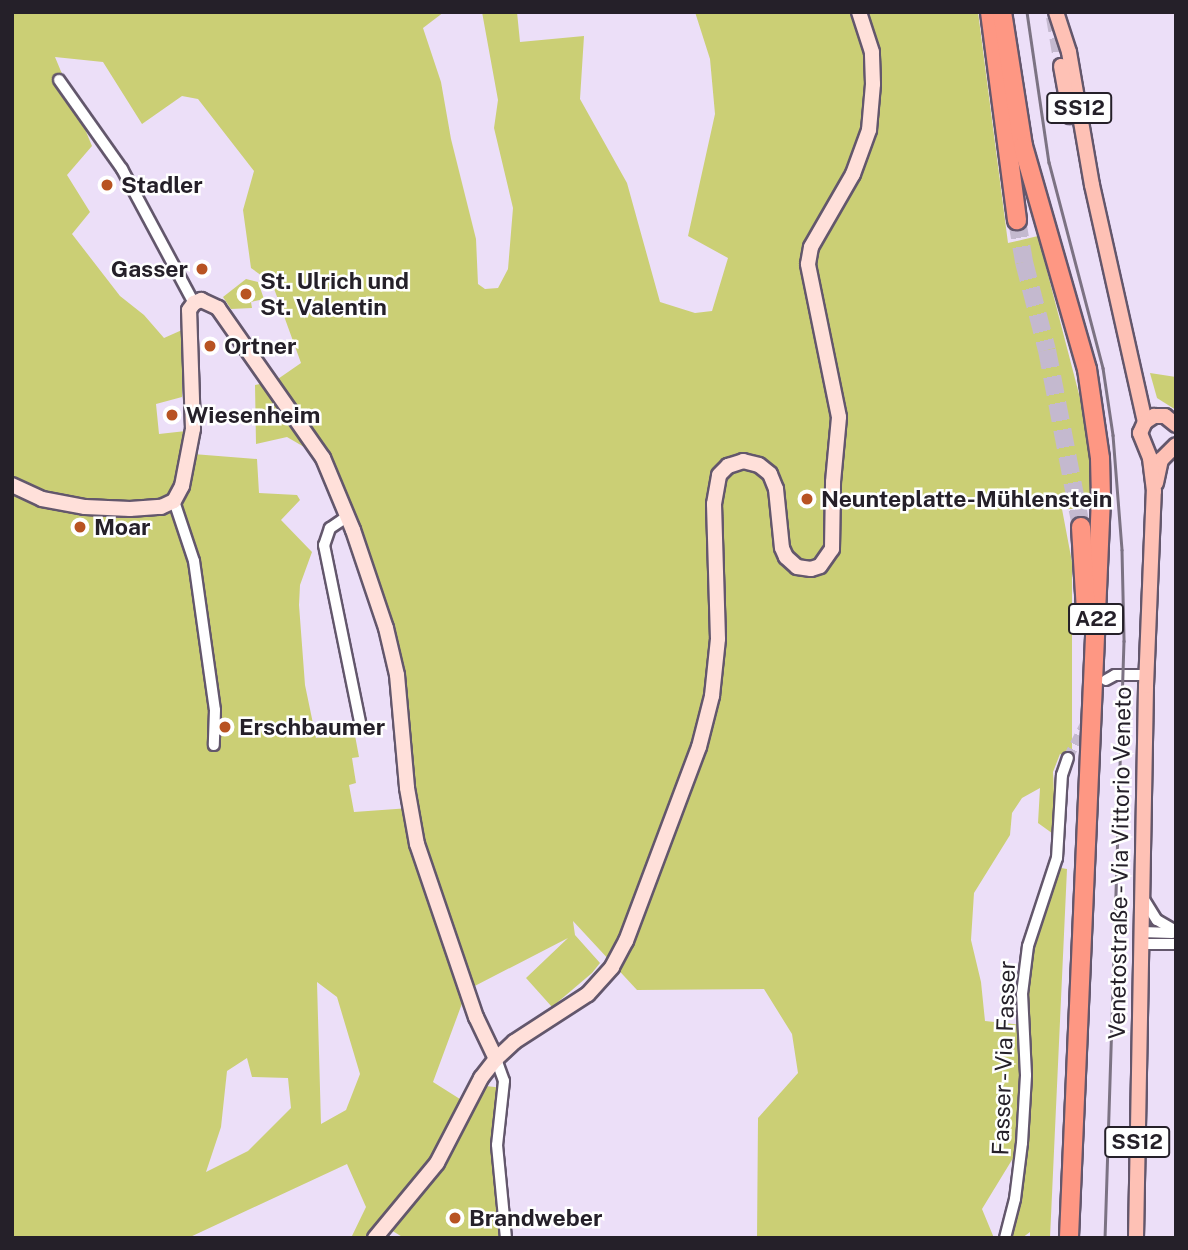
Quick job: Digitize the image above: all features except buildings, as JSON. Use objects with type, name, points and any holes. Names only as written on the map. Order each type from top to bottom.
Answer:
[{"type":"highway","points":[[989,12],[1017,220]]},
{"type":"highway","name":"A22","points":[[1003,12],[1023,146],[1085,360],[1100,458],[1101,498],[1069,1238]]},
{"type":"highway","name":"A22","points":[[1059,1238],[1086,630],[1081,527]]},
{"type":"main road","name":"SS12","points":[[1056,12],[1069,52]]},
{"type":"main road","points":[[1065,12],[1069,52]]},
{"type":"main road","name":"Venetostraße - Via Vittorio Veneto","points":[[1069,52],[1093,185],[1140,390],[1145,422],[1140,439],[1146,449],[1154,491],[1146,675],[1136,1237]]},
{"type":"main road","points":[[1061,66],[1082,183],[1103,262],[1116,288]]},
{"type":"main road","name":"Venetostraße - Via Vittorio Veneto","points":[[1140,390],[1160,416],[1176,425]]},
{"type":"main road","points":[[1145,422],[1160,416]]},
{"type":"main road","name":"Venetostraße - Via Vittorio Veneto","points":[[1146,449],[1170,449],[1154,491]]},
{"type":"street","points":[[375,1238],[437,1163],[467,1104],[495,1059],[600,982],[626,941],[699,747],[712,696],[718,639],[714,496],[719,475],[728,466],[743,461],[759,465],[770,474],[776,489],[782,548],[786,557],[797,567],[811,569],[820,566],[832,549],[833,482],[839,417],[808,264],[811,247],[853,174],[869,130],[873,84],[872,52],[859,12]]},
{"type":"street","points":[[12,485],[42,499],[85,507],[130,509],[161,506],[174,501],[182,486],[192,439],[189,317],[194,303],[122,169],[60,80]]},
{"type":"street","points":[[194,303],[206,301],[218,308],[323,458],[348,516],[382,616],[397,675],[407,788],[417,844],[476,1017],[503,1081],[497,1144],[506,1238]]},
{"type":"street","points":[[174,501],[194,561],[215,710],[214,745]]},
{"type":"street","points":[[348,516],[330,528],[324,545],[361,727]]},
{"type":"street","points":[[1106,680],[1115,675],[1146,675]]},
{"type":"street","name":"Fasser - Via Fasser","points":[[1005,1238],[1015,1199],[1022,1143],[1026,1075],[1022,994],[1028,946],[1057,858],[1062,775],[1068,758]]},
{"type":"street","points":[[1143,898],[1157,920],[1176,932]]},
{"type":"street","points":[[1142,938],[1176,932]]},
{"type":"street","points":[[1142,938],[1176,944]]},
{"type":"green space","points":[[12,12],[444,12],[423,28],[441,82],[451,139],[476,239],[478,284],[485,289],[498,288],[508,269],[513,208],[494,128],[498,100],[482,12],[517,12],[520,42],[584,36],[580,99],[627,183],[660,302],[695,313],[712,311],[728,258],[688,236],[715,114],[710,59],[695,12],[978,12],[1008,243],[1038,236],[1087,425],[1092,509],[1062,509],[1072,562],[1072,759],[1060,754],[1053,772],[1056,836],[1038,823],[1040,788],[1022,798],[1012,813],[1010,835],[974,893],[971,940],[981,982],[985,1021],[1022,1025],[1028,946],[1055,867],[1067,869],[1050,1238],[1030,1238],[1030,1232],[1022,1238],[1005,1238],[1021,1145],[982,1209],[994,1238],[757,1238],[758,1118],[798,1073],[792,1034],[764,989],[637,990],[573,921],[575,935],[600,963],[592,973],[552,1007],[526,978],[568,938],[467,990],[433,1082],[471,1106],[486,1086],[503,1088],[499,1104],[506,1238],[404,1238],[391,1230],[385,1238],[351,1238],[366,1207],[347,1164],[188,1238],[12,1238]],"holes":[[[55,57],[103,62],[142,124],[182,96],[198,99],[254,171],[243,210],[251,268],[272,283],[301,363],[275,381],[255,385],[256,444],[287,437],[323,458],[397,675],[410,808],[354,812],[349,785],[356,783],[352,758],[359,757],[354,730],[316,738],[305,685],[299,605],[300,585],[312,552],[281,520],[300,500],[297,495],[259,493],[257,459],[193,454],[195,430],[159,434],[156,404],[182,397],[182,330],[164,338],[144,315],[120,296],[72,234],[90,212],[67,175],[92,146]],[[317,982],[337,997],[360,1074],[346,1110],[321,1124]],[[247,1058],[252,1077],[288,1078],[291,1108],[248,1151],[206,1172],[221,1127],[227,1071]]]},
{"type":"green space","points":[[246,279],[258,282],[264,299],[251,302],[252,308],[231,309],[223,297]]},
{"type":"green space","points":[[1150,373],[1176,377],[1176,410],[1157,398]]},
{"type":"tunnel","points":[[1053,17],[1061,66]]},
{"type":"tunnel","points":[[1017,220],[1024,262],[1047,350],[1081,527]]},
{"type":"tunnel","points":[[1068,758],[1088,718]]},
{"type":"railway","points":[[1027,12],[1049,162],[1103,368],[1113,435],[1122,550],[1124,641],[1105,1238]]},
{"type":"place","name":"Stadler","points":[[107,185]]},
{"type":"place","name":"Gasser","points":[[202,269]]},
{"type":"place","name":"St. Ulrich und St. Valentin","points":[[246,294]]},
{"type":"place","name":"Ortner","points":[[210,346]]},
{"type":"place","name":"Wiesenheim","points":[[172,415]]},
{"type":"place","name":"Neunteplatte-Mühlenstein","points":[[807,499]]},
{"type":"place","name":"Moar","points":[[80,527]]},
{"type":"place","name":"Erschbaumer","points":[[225,727]]},
{"type":"place","name":"Brandweber","points":[[455,1218]]}]
